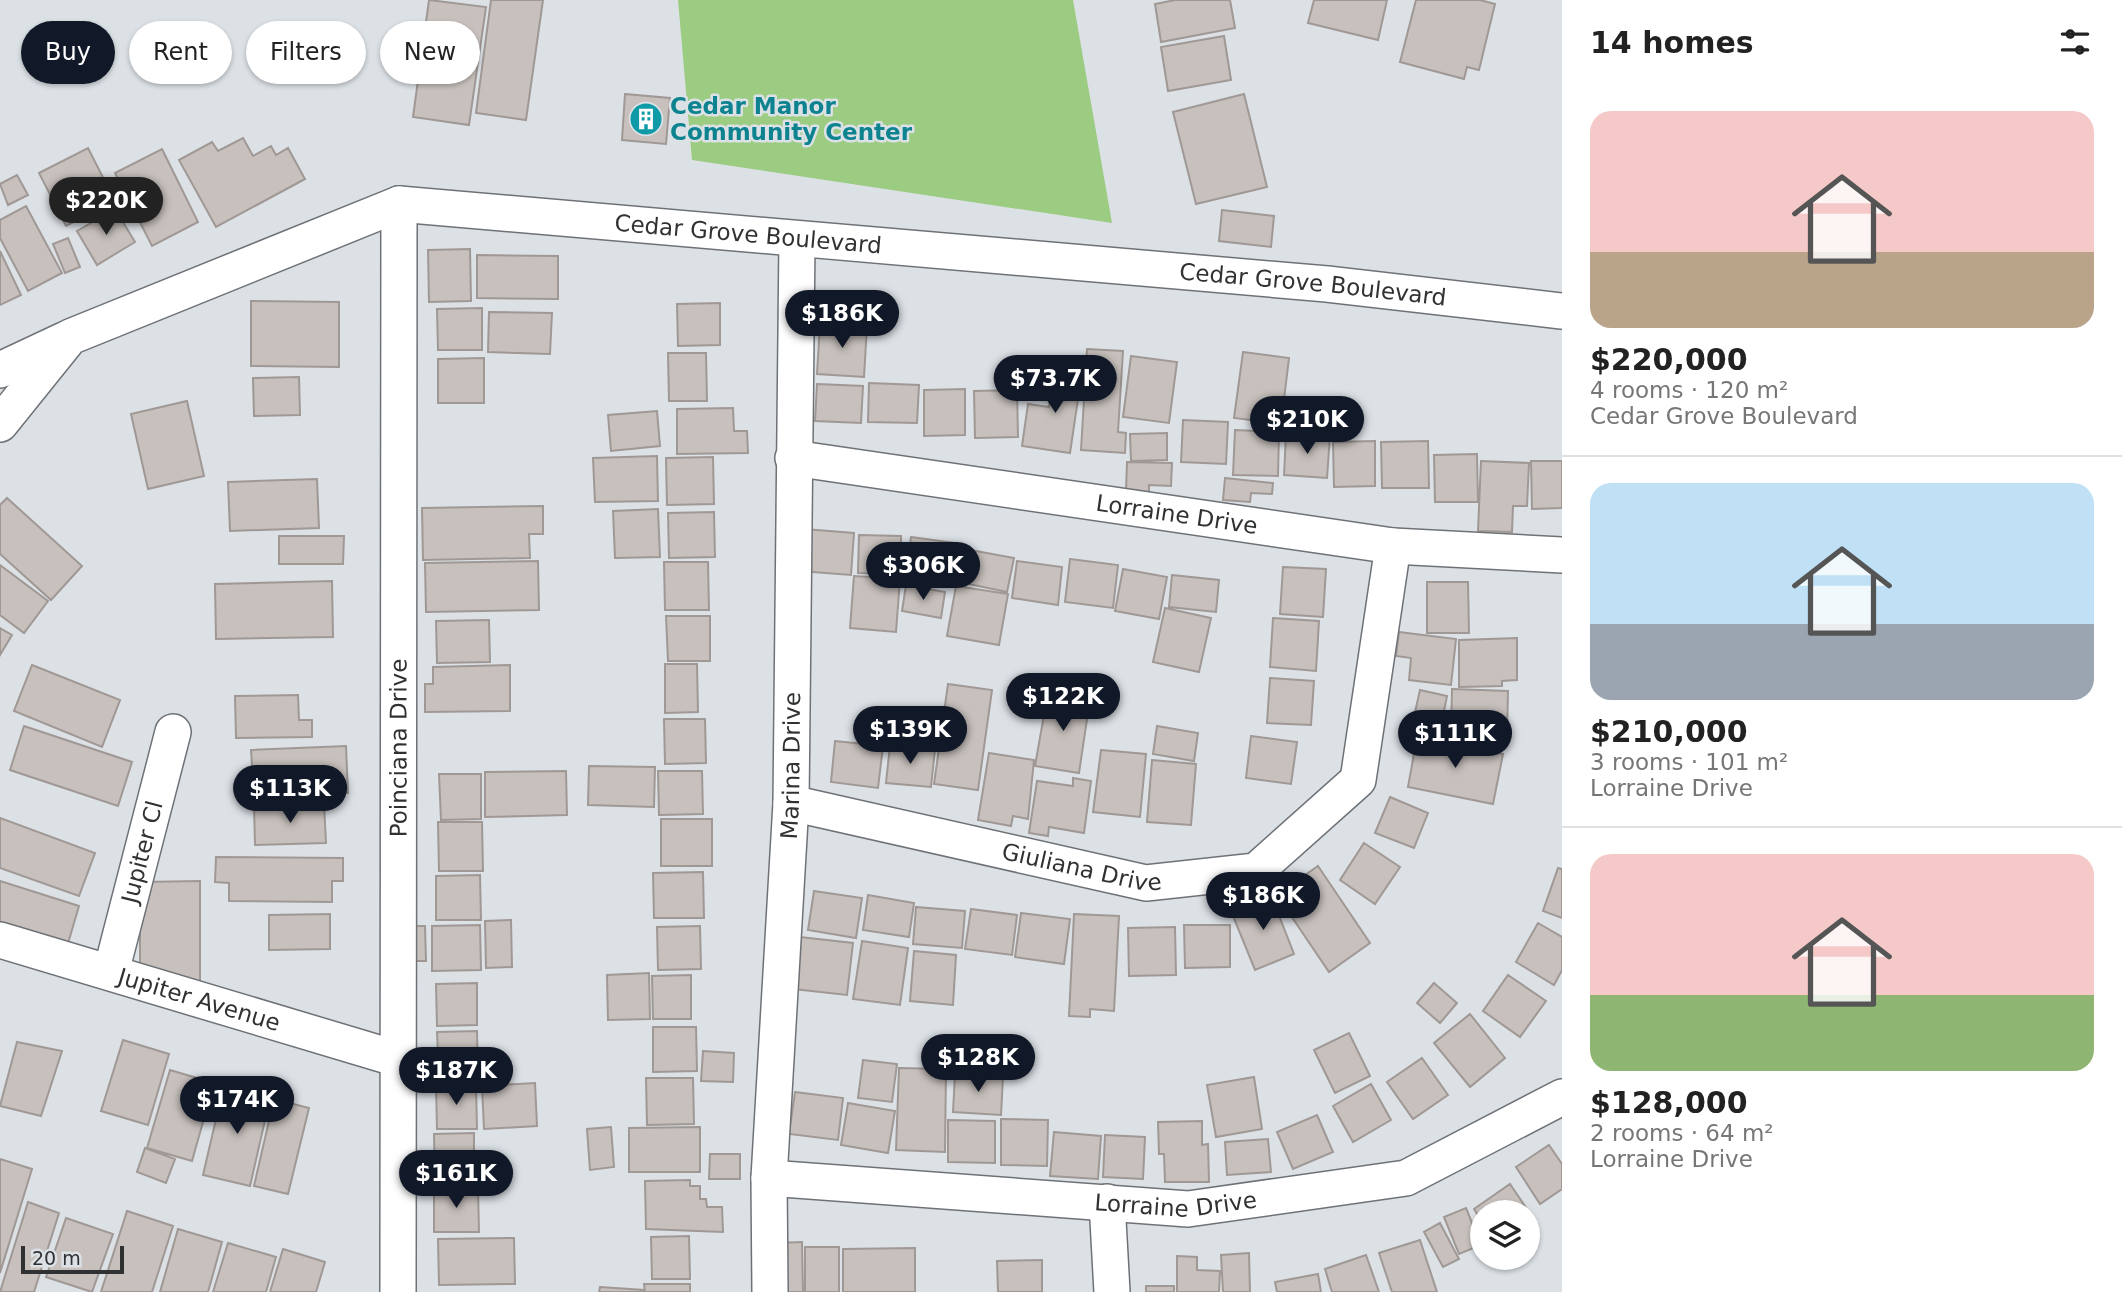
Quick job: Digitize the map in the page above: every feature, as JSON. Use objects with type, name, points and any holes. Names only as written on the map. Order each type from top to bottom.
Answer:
[{"type":"street","name":"Cedar Grove Boulevard","points":[[0,424],[70,337],[399,204],[1327,284],[1562,311]]},
{"type":"street","name":"Poinciana Drive","points":[[398,1292],[399,204]]},
{"type":"street","name":"Marina Drive","points":[[770,1292],[769,1178],[791,803],[797,240]]},
{"type":"street","points":[[0,370],[70,337]]},
{"type":"street","name":"Lorraine Drive","points":[[793,458],[1393,545],[1562,555]]},
{"type":"street","name":"Giuliana Drive","points":[[791,803],[1146,883],[1256,871],[1358,780],[1393,545]]},
{"type":"street","name":"Jupiter Cl","points":[[111,972],[173,732]]},
{"type":"street","name":"Jupiter Avenue","points":[[0,940],[398,1059]]},
{"type":"street","name":"Lorraine Drive","points":[[769,1178],[1188,1209],[1406,1178],[1562,1097]]},
{"type":"street","points":[[1107,1202],[1112,1292]]},
{"type":"green space","points":[[678,0],[1073,0],[1112,223],[692,160]]},
{"type":"building","points":[[429,0],[486,7],[480,49],[480,21],[426,21]]},
{"type":"building","points":[[491,0],[543,0],[526,120],[476,113]]},
{"type":"building","points":[[1175,0],[1230,0],[1235,28],[1161,42],[1155,4]]},
{"type":"building","points":[[1314,0],[1387,0],[1378,40],[1308,23]]},
{"type":"building","points":[[1416,0],[1480,0],[1495,4],[1479,70],[1467,67],[1464,79],[1400,62]]},
{"type":"building","points":[[1224,36],[1231,80],[1168,91],[1161,47]]},
{"type":"building","points":[[418,84],[475,84],[469,125],[413,117]]},
{"type":"building","name":"Cedar Manor Community Center","points":[[625,94],[670,98],[666,144],[622,140]]},
{"type":"building","points":[[1244,94],[1267,187],[1196,204],[1173,112]]},
{"type":"building","points":[[243,138],[253,156],[271,146],[276,155],[288,148],[305,179],[216,227],[179,160],[212,142],[218,151]]},
{"type":"building","points":[[88,148],[115,201],[66,226],[39,173]]},
{"type":"building","points":[[162,149],[198,222],[152,246],[115,173]]},
{"type":"building","points":[[17,175],[28,195],[8,205],[0,184]]},
{"type":"building","points":[[26,206],[62,273],[28,291],[0,238],[0,220]]},
{"type":"building","points":[[115,209],[135,242],[97,265],[77,231]]},
{"type":"building","points":[[1222,210],[1274,216],[1271,247],[1219,241]]},
{"type":"building","points":[[68,238],[80,267],[65,273],[53,244]]},
{"type":"building","points":[[470,249],[471,301],[429,302],[428,250]]},
{"type":"building","points":[[0,251],[21,295],[0,305]]},
{"type":"building","points":[[477,255],[558,256],[558,299],[477,298]]},
{"type":"building","points":[[251,301],[339,302],[339,367],[251,366]]},
{"type":"building","points":[[720,303],[720,345],[678,346],[677,304]]},
{"type":"building","points":[[482,308],[482,350],[438,350],[437,309]]},
{"type":"building","points":[[489,312],[552,313],[550,354],[488,352]]},
{"type":"building","points":[[820,324],[867,326],[864,377],[817,374]]},
{"type":"building","points":[[1087,349],[1123,351],[1118,432],[1126,433],[1125,453],[1081,450]]},
{"type":"building","points":[[1243,352],[1289,358],[1281,424],[1234,418]]},
{"type":"building","points":[[668,353],[706,353],[707,401],[669,401]]},
{"type":"building","points":[[1131,356],[1177,362],[1169,423],[1123,417]]},
{"type":"building","points":[[484,358],[484,403],[438,403],[438,359]]},
{"type":"building","points":[[1055,367],[1082,372],[1070,453],[1022,446],[1028,404],[1049,407]]},
{"type":"building","points":[[299,377],[300,415],[254,416],[253,378]]},
{"type":"building","points":[[869,383],[919,385],[917,423],[868,422]]},
{"type":"building","points":[[817,384],[863,386],[861,423],[815,421]]},
{"type":"building","points":[[965,389],[965,435],[924,436],[924,390]]},
{"type":"building","points":[[1017,390],[1018,437],[975,438],[974,391]]},
{"type":"building","points":[[187,401],[204,476],[148,489],[131,414]]},
{"type":"building","points":[[733,408],[734,431],[747,431],[748,453],[677,454],[677,409]]},
{"type":"building","points":[[657,411],[660,446],[611,451],[608,415]]},
{"type":"building","points":[[1183,420],[1228,422],[1226,464],[1181,462]]},
{"type":"building","points":[[1235,430],[1279,432],[1278,476],[1233,475]]},
{"type":"building","points":[[1167,433],[1167,460],[1131,461],[1130,434]]},
{"type":"building","points":[[1286,434],[1330,436],[1327,478],[1284,475]]},
{"type":"building","points":[[1375,441],[1375,486],[1334,487],[1333,442]]},
{"type":"building","points":[[1428,441],[1429,488],[1382,488],[1381,442]]},
{"type":"building","points":[[1477,454],[1478,502],[1435,502],[1434,455]]},
{"type":"building","points":[[657,456],[658,501],[595,502],[593,458]]},
{"type":"building","points":[[713,457],[714,504],[667,505],[666,458]]},
{"type":"building","points":[[1481,461],[1529,463],[1527,506],[1513,506],[1512,532],[1478,531]]},
{"type":"building","points":[[1531,461],[1562,461],[1562,508],[1532,509]]},
{"type":"building","points":[[1127,462],[1172,463],[1171,486],[1149,485],[1149,492],[1126,491]]},
{"type":"building","points":[[1225,478],[1273,483],[1272,494],[1251,493],[1250,502],[1223,500]]},
{"type":"building","points":[[317,479],[319,528],[230,531],[228,482]]},
{"type":"building","points":[[7,498],[82,566],[51,600],[0,554],[0,505]]},
{"type":"building","points":[[543,506],[543,534],[529,534],[530,558],[423,560],[422,508]]},
{"type":"building","points":[[658,509],[660,557],[615,558],[613,511]]},
{"type":"building","points":[[714,512],[715,557],[669,558],[668,513]]},
{"type":"building","points":[[804,529],[854,533],[851,575],[800,571]]},
{"type":"building","points":[[859,535],[901,536],[901,574],[858,573]]},
{"type":"building","points":[[279,536],[344,536],[343,564],[279,564]]},
{"type":"building","points":[[911,537],[956,543],[949,586],[905,580]]},
{"type":"building","points":[[965,549],[1014,558],[1007,592],[959,582]]},
{"type":"building","points":[[1070,559],[1118,565],[1113,608],[1065,602]]},
{"type":"building","points":[[538,561],[539,610],[426,612],[425,563]]},
{"type":"building","points":[[1017,561],[1062,567],[1058,605],[1012,598]]},
{"type":"building","points":[[664,562],[708,562],[709,610],[665,610]]},
{"type":"building","points":[[0,565],[48,601],[24,633],[0,615]]},
{"type":"building","points":[[1283,567],[1326,569],[1323,617],[1280,614]]},
{"type":"building","points":[[1123,569],[1167,577],[1159,619],[1115,611]]},
{"type":"building","points":[[1172,575],[1219,580],[1216,612],[1169,607]]},
{"type":"building","points":[[854,576],[900,579],[896,632],[850,628]]},
{"type":"building","points":[[332,581],[333,637],[216,639],[215,584]]},
{"type":"building","points":[[1427,582],[1468,582],[1469,633],[1427,633]]},
{"type":"building","points":[[906,585],[945,592],[941,618],[902,611]]},
{"type":"building","points":[[956,586],[1008,594],[999,645],[947,636]]},
{"type":"building","points":[[1165,608],[1211,618],[1199,672],[1153,662]]},
{"type":"building","points":[[666,616],[710,616],[710,661],[668,661]]},
{"type":"building","points":[[1273,618],[1319,621],[1316,671],[1270,667]]},
{"type":"building","points":[[489,620],[490,662],[437,663],[436,621]]},
{"type":"building","points":[[0,628],[12,635],[0,655]]},
{"type":"building","points":[[1399,632],[1456,639],[1451,685],[1409,680],[1411,658],[1396,656]]},
{"type":"building","points":[[1517,638],[1517,680],[1502,681],[1502,686],[1459,687],[1459,640]]},
{"type":"building","points":[[665,664],[697,664],[698,712],[665,713]]},
{"type":"building","points":[[32,665],[120,700],[102,747],[14,711]]},
{"type":"building","points":[[510,665],[510,711],[425,712],[425,684],[433,684],[433,667]]},
{"type":"building","points":[[1270,678],[1314,681],[1311,725],[1267,723]]},
{"type":"building","points":[[948,684],[992,690],[978,790],[934,784]]},
{"type":"building","points":[[1452,689],[1508,691],[1507,734],[1451,732]]},
{"type":"building","points":[[1420,690],[1447,696],[1439,736],[1411,730]]},
{"type":"building","points":[[1048,692],[1090,699],[1079,773],[1035,766]]},
{"type":"building","points":[[298,695],[299,720],[312,720],[312,737],[236,738],[235,696]]},
{"type":"building","points":[[664,719],[705,719],[706,763],[665,764]]},
{"type":"building","points":[[24,726],[132,762],[118,806],[10,770]]},
{"type":"building","points":[[1157,726],[1198,733],[1194,761],[1153,754]]},
{"type":"building","points":[[1251,736],[1297,742],[1291,784],[1246,778]]},
{"type":"building","points":[[1417,737],[1503,754],[1493,804],[1408,787]]},
{"type":"building","points":[[835,741],[883,746],[878,788],[831,782]]},
{"type":"building","points":[[890,745],[935,749],[931,787],[886,783]]},
{"type":"building","points":[[346,746],[348,793],[254,798],[251,750]]},
{"type":"building","points":[[1101,750],[1146,754],[1140,817],[1093,812]]},
{"type":"building","points":[[989,753],[1034,760],[1028,819],[1013,816],[1011,826],[978,820]]},
{"type":"building","points":[[1152,760],[1196,764],[1191,825],[1147,822]]},
{"type":"building","points":[[589,766],[655,767],[654,807],[588,805]]},
{"type":"building","points":[[566,771],[567,815],[485,817],[485,772]]},
{"type":"building","points":[[658,771],[702,771],[703,814],[659,815]]},
{"type":"building","points":[[439,774],[481,774],[481,819],[441,820]]},
{"type":"building","points":[[1073,778],[1091,781],[1084,833],[1049,827],[1048,836],[1029,833],[1037,781],[1073,786]]},
{"type":"building","points":[[1390,797],[1428,813],[1414,848],[1375,833]]},
{"type":"building","points":[[324,804],[326,843],[255,845],[254,806]]},
{"type":"building","points":[[0,818],[95,853],[79,896],[0,868]]},
{"type":"building","points":[[661,819],[712,819],[712,866],[661,866]]},
{"type":"building","points":[[438,822],[482,822],[483,871],[439,871]]},
{"type":"building","points":[[1364,843],[1400,867],[1375,904],[1340,880]]},
{"type":"building","points":[[216,857],[343,858],[343,881],[332,881],[332,902],[229,901],[229,883],[215,882]]},
{"type":"building","points":[[1318,866],[1370,943],[1329,972],[1277,895]]},
{"type":"building","points":[[1558,868],[1562,869],[1562,918],[1543,911]]},
{"type":"building","points":[[703,872],[704,918],[654,918],[653,873]]},
{"type":"building","points":[[480,875],[481,920],[436,920],[436,876]]},
{"type":"building","points":[[0,881],[79,906],[64,957],[0,937]]},
{"type":"building","points":[[200,881],[200,984],[140,984],[140,882]]},
{"type":"building","points":[[814,891],[862,898],[856,938],[808,930]]},
{"type":"building","points":[[868,895],[914,903],[909,937],[863,930]]},
{"type":"building","points":[[1271,895],[1294,954],[1255,970],[1231,911]]},
{"type":"building","points":[[916,907],[965,911],[962,948],[913,944]]},
{"type":"building","points":[[971,909],[1017,915],[1012,955],[965,949]]},
{"type":"building","points":[[1021,913],[1070,919],[1064,964],[1015,957]]},
{"type":"building","points":[[330,914],[330,949],[269,950],[269,915]]},
{"type":"building","points":[[1074,914],[1119,916],[1114,1011],[1090,1009],[1090,1017],[1069,1016]]},
{"type":"building","points":[[511,920],[512,967],[486,968],[485,921]]},
{"type":"building","points":[[1538,923],[1562,937],[1562,970],[1554,985],[1516,962]]},
{"type":"building","points":[[480,925],[481,970],[432,971],[432,926]]},
{"type":"building","points":[[1184,925],[1230,925],[1230,967],[1185,968]]},
{"type":"building","points":[[409,926],[425,926],[426,961],[410,961]]},
{"type":"building","points":[[700,926],[701,969],[658,970],[657,927]]},
{"type":"building","points":[[1175,927],[1176,975],[1129,976],[1128,928]]},
{"type":"building","points":[[800,937],[853,943],[847,995],[794,989]]},
{"type":"building","points":[[862,941],[908,948],[900,1005],[853,999]]},
{"type":"building","points":[[914,951],[956,955],[953,1005],[910,1001]]},
{"type":"building","points":[[649,973],[650,1019],[608,1020],[607,975]]},
{"type":"building","points":[[691,975],[691,1019],[653,1019],[652,976]]},
{"type":"building","points":[[1508,975],[1546,1001],[1520,1037],[1483,1011]]},
{"type":"building","points":[[477,983],[477,1025],[437,1026],[436,984]]},
{"type":"building","points":[[1434,983],[1457,1003],[1440,1023],[1417,1003]]},
{"type":"building","points":[[1470,1014],[1505,1058],[1470,1087],[1434,1043]]},
{"type":"building","points":[[653,1027],[696,1027],[697,1071],[653,1072]]},
{"type":"building","points":[[477,1031],[478,1077],[439,1077],[437,1032]]},
{"type":"building","points":[[1349,1033],[1370,1076],[1335,1093],[1314,1050]]},
{"type":"building","points":[[123,1040],[169,1054],[148,1125],[101,1111]]},
{"type":"building","points":[[17,1042],[62,1051],[41,1116],[0,1106]]},
{"type":"building","points":[[703,1051],[734,1053],[733,1082],[701,1081]]},
{"type":"building","points":[[1422,1058],[1448,1095],[1413,1119],[1387,1082]]},
{"type":"building","points":[[863,1060],[897,1064],[892,1102],[858,1098]]},
{"type":"building","points":[[899,1068],[946,1069],[945,1152],[896,1150]]},
{"type":"building","points":[[170,1070],[214,1083],[192,1161],[147,1148]]},
{"type":"building","points":[[955,1074],[1003,1077],[1001,1115],[953,1112]]},
{"type":"building","points":[[1254,1077],[1262,1129],[1216,1137],[1207,1085]]},
{"type":"building","points":[[646,1078],[693,1078],[694,1124],[647,1125]]},
{"type":"building","points":[[535,1083],[537,1126],[484,1129],[482,1086]]},
{"type":"building","points":[[1371,1084],[1391,1120],[1353,1142],[1333,1106]]},
{"type":"building","points":[[436,1085],[476,1085],[477,1129],[437,1129]]},
{"type":"building","points":[[244,1088],[271,1094],[250,1186],[203,1175],[223,1089],[243,1093]]},
{"type":"building","points":[[795,1092],[843,1098],[838,1140],[789,1134]]},
{"type":"building","points":[[274,1099],[309,1108],[288,1194],[254,1186]]},
{"type":"building","points":[[848,1103],[895,1111],[888,1153],[841,1145]]},
{"type":"building","points":[[1317,1115],[1333,1152],[1293,1169],[1277,1132]]},
{"type":"building","points":[[1001,1119],[1048,1120],[1047,1166],[1001,1165]]},
{"type":"building","points":[[948,1120],[995,1121],[995,1163],[948,1162]]},
{"type":"building","points":[[1202,1121],[1202,1145],[1208,1144],[1209,1182],[1165,1182],[1164,1154],[1159,1154],[1158,1122]]},
{"type":"building","points":[[611,1127],[614,1167],[590,1170],[587,1129]]},
{"type":"building","points":[[700,1127],[700,1172],[629,1172],[629,1128]]},
{"type":"building","points":[[1054,1132],[1101,1136],[1098,1179],[1050,1176]]},
{"type":"building","points":[[474,1133],[474,1179],[435,1180],[434,1134]]},
{"type":"building","points":[[1105,1135],[1145,1137],[1143,1179],[1103,1177]]},
{"type":"building","points":[[1268,1139],[1271,1172],[1227,1175],[1225,1142]]},
{"type":"building","points":[[1549,1145],[1562,1164],[1562,1189],[1540,1204],[1540,1200],[1516,1167]]},
{"type":"building","points":[[145,1148],[175,1159],[166,1183],[137,1172]]},
{"type":"building","points":[[710,1154],[740,1154],[740,1179],[709,1179]]},
{"type":"building","points":[[0,1159],[32,1169],[0,1273]]},
{"type":"building","points":[[690,1180],[690,1186],[700,1186],[700,1199],[706,1199],[707,1207],[722,1207],[723,1232],[646,1229],[645,1181]]},
{"type":"building","points":[[1510,1184],[1521,1200],[1487,1200]]},
{"type":"building","points":[[434,1188],[478,1188],[479,1232],[434,1232]]},
{"type":"building","points":[[28,1202],[59,1213],[34,1292],[0,1292]]},
{"type":"building","points":[[1466,1208],[1470,1218],[1470,1250],[1459,1254],[1444,1217]]},
{"type":"building","points":[[127,1211],[173,1226],[152,1292],[101,1292]]},
{"type":"building","points":[[66,1218],[113,1234],[92,1292],[46,1277]]},
{"type":"building","points":[[1440,1223],[1459,1259],[1443,1267],[1424,1232]]},
{"type":"building","points":[[178,1229],[222,1242],[208,1292],[160,1292]]},
{"type":"building","points":[[689,1236],[690,1279],[652,1279],[651,1237]]},
{"type":"building","points":[[514,1238],[515,1284],[439,1285],[438,1239]]},
{"type":"building","points":[[1420,1240],[1437,1292],[1392,1292],[1379,1253]]},
{"type":"building","points":[[802,1242],[803,1292],[784,1292],[773,1243]]},
{"type":"building","points":[[228,1243],[276,1257],[266,1292],[213,1292]]},
{"type":"building","points":[[805,1247],[839,1247],[839,1292],[805,1292]]},
{"type":"building","points":[[915,1248],[915,1292],[843,1292],[843,1249]]},
{"type":"building","points":[[283,1249],[325,1262],[316,1292],[270,1292]]},
{"type":"building","points":[[1249,1253],[1250,1292],[1223,1292],[1221,1255]]},
{"type":"building","points":[[1366,1255],[1379,1292],[1332,1292],[1325,1269]]},
{"type":"building","points":[[1177,1256],[1197,1257],[1197,1270],[1220,1271],[1219,1292],[1177,1292]]},
{"type":"building","points":[[1042,1260],[1042,1292],[998,1292],[997,1261]]},
{"type":"building","points":[[1318,1274],[1321,1292],[1277,1292],[1275,1282]]},
{"type":"building","points":[[644,1284],[690,1284],[690,1292],[645,1292]]},
{"type":"building","points":[[1146,1286],[1174,1286],[1174,1292],[1146,1292]]},
{"type":"building","points":[[600,1287],[644,1290],[644,1292],[599,1292]]},
{"type":"place","name":"Cedar Manor Community Center","points":[[646,119]]}]
